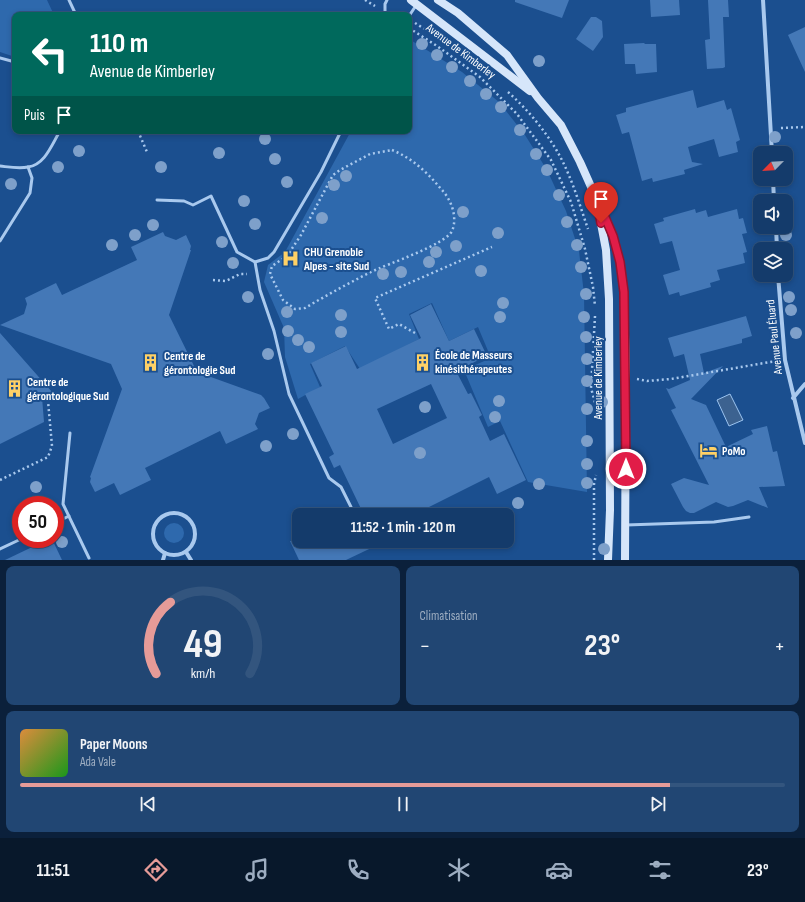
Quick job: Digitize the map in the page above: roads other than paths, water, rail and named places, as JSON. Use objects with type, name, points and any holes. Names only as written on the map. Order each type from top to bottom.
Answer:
[{"type":"main road","name":"Avenue de Kimberley","points":[[438,0],[458,13],[507,55],[538,98],[561,125],[596,196],[613,236],[620,262],[624,292],[626,377],[625,560]]},
{"type":"main road","name":"Avenue de Kimberley","points":[[415,1],[538,98]]},
{"type":"main road","name":"Avenue de Kimberley","points":[[596,196],[606,250],[609,299],[610,510],[608,560]]},
{"type":"street","points":[[763,0],[771,146]]},
{"type":"street","name":"Avenue Paul Éluard","points":[[779,282],[785,360],[805,443]]},
{"type":"street","points":[[793,398],[805,384]]},
{"type":"street","points":[[173,512],[180,513],[191,521],[194,527],[194,541],[186,552],[179,555],[165,553],[155,544],[153,530],[155,523],[166,514],[173,512]]},
{"type":"street","points":[[186,552],[191,560]]},
{"type":"street","points":[[163,560],[165,553]]},
{"type":"lane","points":[[68,0],[74,12]]},
{"type":"lane","points":[[385,12],[385,4],[387,0]]},
{"type":"lane","points":[[411,12],[415,1]]},
{"type":"lane","points":[[0,58],[12,61]]},
{"type":"lane","points":[[0,166],[28,167],[36,165],[44,159],[58,134]]},
{"type":"lane","points":[[157,200],[184,201],[193,205],[211,196],[237,252],[255,262],[268,258],[277,248],[321,172],[340,134]]},
{"type":"lane","points":[[0,241],[30,193],[32,178],[28,167]]},
{"type":"lane","points":[[255,262],[260,290],[282,361],[290,394],[330,478],[342,487],[351,507]]},
{"type":"lane","points":[[70,433],[63,504],[89,558]]},
{"type":"lane","points":[[64,518],[69,516]]},
{"type":"lane","points":[[626,525],[714,522],[748,518]]},
{"type":"lane","points":[[0,549],[12,543]]},
{"type":"place","name":"CHU Grenoble Alpes - site Sud","points":[[291,259]]},
{"type":"place","name":"École de Masseurs kinésithérapeutes","points":[[422,362]]},
{"type":"place","name":"Centre de gérontologie Sud","points":[[151,363]]},
{"type":"place","name":"Centre de gérontologique Sud","points":[[14,389]]},
{"type":"place","name":"PoMo","points":[[709,451]]}]
